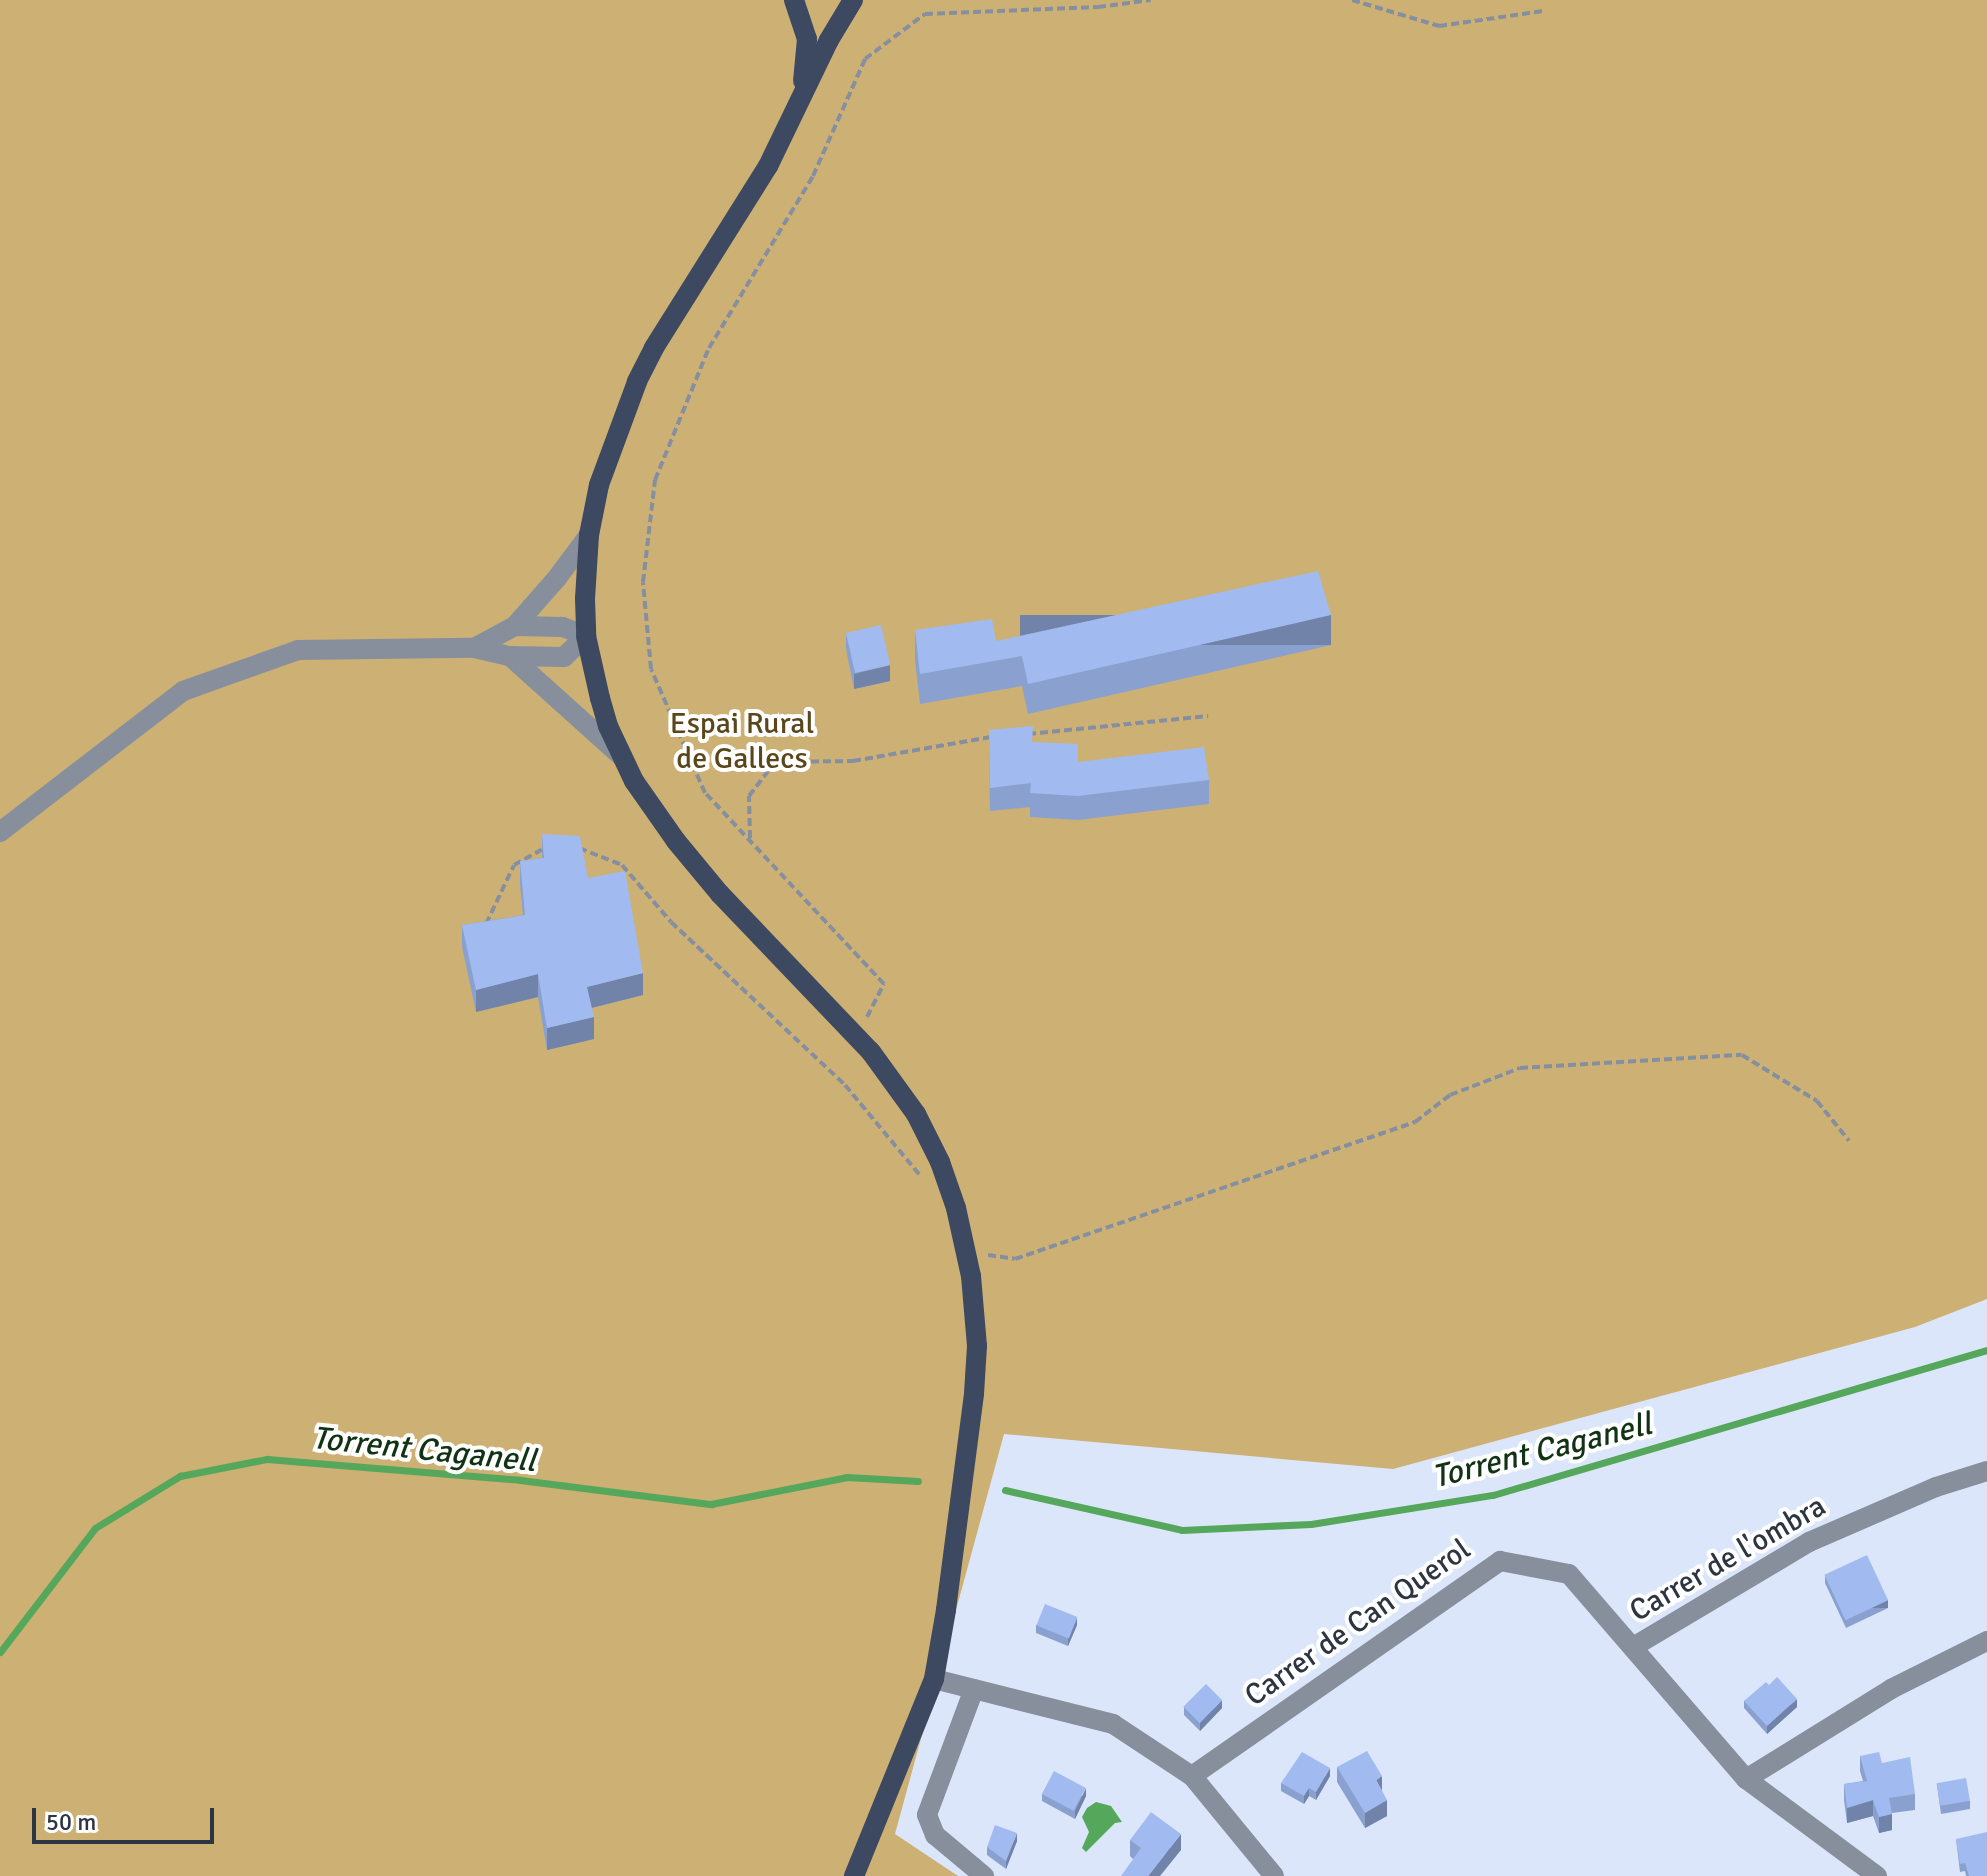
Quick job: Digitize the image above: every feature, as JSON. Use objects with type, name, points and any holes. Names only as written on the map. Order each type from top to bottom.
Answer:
[{"type":"main road","points":[[794,0],[807,39],[806,62],[796,112]]},
{"type":"main road","points":[[853,0],[829,40],[796,112],[743,209],[654,348],[637,382],[610,450],[589,535],[586,636],[608,726],[634,781],[676,841],[720,894],[857,1037],[916,1114],[944,1175],[966,1251],[977,1346],[974,1394],[934,1679],[854,1876]]},
{"type":"street","points":[[474,648],[515,626],[589,535]]},
{"type":"street","points":[[0,832],[183,691],[298,650],[474,648],[510,656],[564,657],[586,636],[562,627],[515,626]]},
{"type":"street","points":[[510,656],[622,757]]},
{"type":"street","name":"Carrer de l'ombra","points":[[1633,1647],[1809,1542],[1936,1487],[1987,1471]]},
{"type":"street","name":"Carrer de Can Querol","points":[[1192,1776],[1500,1561],[1569,1574],[1746,1779],[1877,1876]]},
{"type":"street","points":[[1746,1779],[1891,1689],[1987,1641]]},
{"type":"street","points":[[934,1679],[1113,1724],[1192,1776],[1274,1876]]},
{"type":"street","points":[[974,1689],[931,1804],[928,1824],[945,1844],[984,1876]]},
{"type":"path","points":[[857,1037],[884,984],[705,793],[651,669],[643,582],[655,480],[709,348],[813,176],[865,59],[925,14],[1098,7],[1151,0]]},
{"type":"path","points":[[1352,0],[1439,26],[1543,11]]},
{"type":"path","points":[[1024,734],[1208,716]]},
{"type":"path","points":[[750,840],[749,796],[775,762],[853,761],[993,737]]},
{"type":"path","points":[[484,927],[514,865],[547,846],[558,847]]},
{"type":"path","points":[[570,848],[582,849],[622,865],[671,922],[845,1085],[921,1176],[944,1175]]},
{"type":"path","points":[[966,1251],[1015,1259],[1415,1122],[1450,1095],[1520,1068],[1742,1055],[1817,1101],[1849,1141]]},
{"type":"green space","name":"Espai Rural de Gallecs","points":[[0,0],[1987,0],[1987,1299],[1915,1327],[1393,1469],[1004,1434],[895,1834],[958,1876],[0,1876]]},
{"type":"shaded area","points":[[1096,1802],[1111,1806],[1122,1822],[1115,1823],[1086,1852],[1082,1848],[1089,1832],[1082,1817],[1087,1808]]},
{"type":"building","points":[[1318,571],[1331,615],[1028,684],[1022,656],[920,674],[915,630],[992,619],[996,641]]},
{"type":"building","points":[[881,625],[890,665],[855,673],[846,633]]},
{"type":"building","points":[[1033,726],[1032,742],[1078,744],[1078,762],[1204,747],[1209,780],[1078,796],[1030,793],[1031,783],[990,788],[989,730]]},
{"type":"building","points":[[542,834],[580,836],[588,878],[625,871],[643,973],[587,987],[594,1017],[547,1028],[538,974],[476,990],[462,925],[525,915],[520,861],[544,858]]},
{"type":"building","points":[[1867,1555],[1888,1600],[1846,1620],[1824,1575]]},
{"type":"building","points":[[1045,1604],[1077,1617],[1069,1638],[1036,1625]]},
{"type":"building","points":[[1777,1677],[1797,1699],[1767,1726],[1744,1701],[1766,1682],[1769,1685]]},
{"type":"building","points":[[1206,1684],[1222,1700],[1200,1723],[1183,1707]]},
{"type":"building","points":[[1367,1751],[1382,1776],[1376,1780],[1387,1800],[1365,1813],[1337,1767]]},
{"type":"building","points":[[1302,1752],[1330,1768],[1316,1792],[1309,1788],[1304,1796],[1281,1783]]},
{"type":"building","points":[[1879,1752],[1882,1763],[1910,1757],[1915,1794],[1889,1798],[1892,1814],[1879,1817],[1873,1800],[1847,1808],[1844,1784],[1867,1781],[1860,1756]]},
{"type":"building","points":[[1054,1771],[1086,1788],[1074,1811],[1042,1794]]},
{"type":"building","points":[[1966,1778],[1970,1801],[1940,1806],[1936,1783]]},
{"type":"building","points":[[1151,1812],[1181,1834],[1148,1876],[1121,1876],[1141,1848],[1130,1840]]},
{"type":"building","points":[[995,1825],[1017,1833],[1006,1861],[987,1847]]},
{"type":"building","points":[[1987,1832],[1987,1876],[1969,1876],[1965,1863],[1960,1864],[1956,1839]]},
{"type":"waterway","name":"Torrent Caganell","points":[[1005,1490],[1182,1530],[1311,1524],[1493,1495],[1987,1350]]},
{"type":"waterway","name":"Torrent Caganell","points":[[0,1652],[95,1528],[180,1476],[267,1459],[520,1480],[711,1504],[847,1477],[918,1481]]}]
